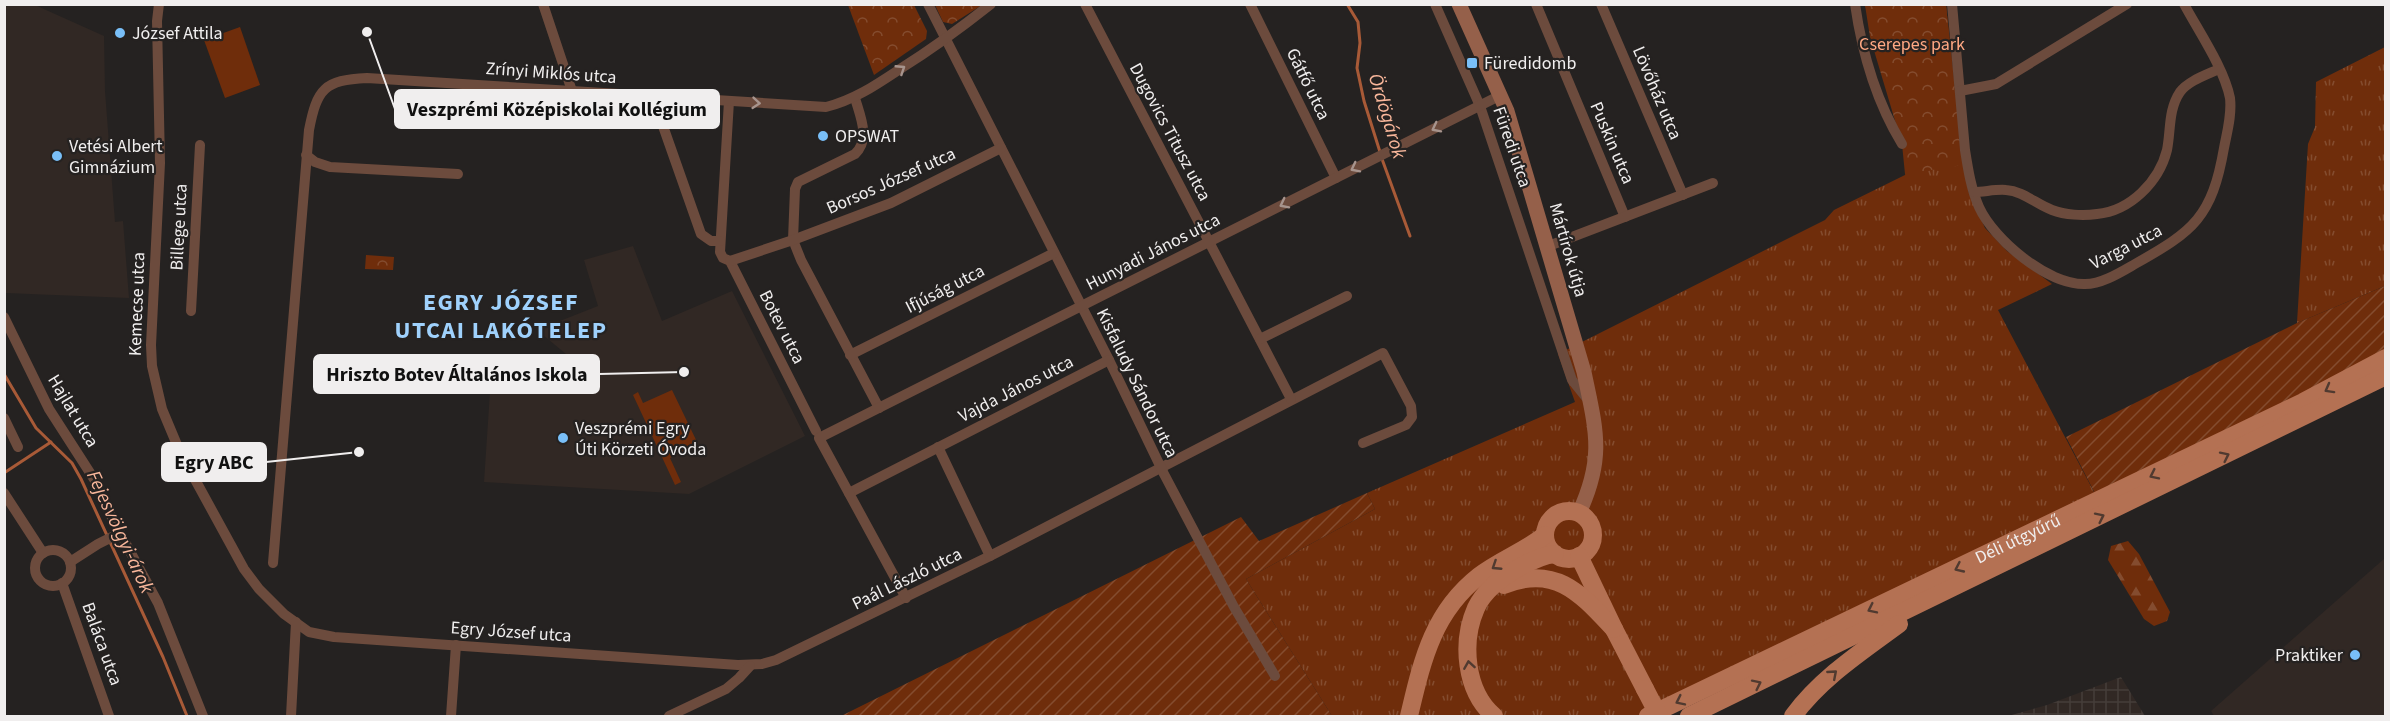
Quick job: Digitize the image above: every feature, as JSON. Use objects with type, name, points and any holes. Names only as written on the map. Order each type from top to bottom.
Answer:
[{"type":"main road","name":"Déli útgyűrű","points":[[1689,717],[1934,598],[2384,363]]},
{"type":"main road","name":"Déli útgyűrű","points":[[1648,717],[2384,363]]},
{"type":"main road","points":[[1494,717],[1478,698],[1473,685],[1467,652],[1471,624],[1477,606],[1510,573],[1546,555],[1555,554],[1567,559],[1579,556],[1590,547],[1593,534],[1589,522],[1579,513],[1559,513],[1549,522],[1545,535],[1546,542],[1555,554]]},
{"type":"main road","points":[[1409,717],[1425,653],[1451,605],[1479,577],[1545,535]]},
{"type":"main road","points":[[1579,556],[1659,717]]},
{"type":"main road","points":[[1485,596],[1501,586],[1524,579],[1552,579],[1567,585],[1584,597],[1614,629]]},
{"type":"main road","points":[[1793,717],[1820,686],[1847,662],[1934,598]]},
{"type":"street","name":"Kemecse utca","points":[[159,4],[157,21],[160,163],[151,345],[156,386],[169,430],[225,537],[259,589],[278,607]]},
{"type":"street","points":[[543,4],[572,91]]},
{"type":"street","name":"Kisfaludy Sándor utca","points":[[928,4],[1082,306],[1160,467],[1220,580],[1275,676]]},
{"type":"street","name":"Zrínyi Miklós utca","points":[[306,155],[309,130],[318,94],[347,79],[367,78],[814,108],[855,98],[946,39],[991,4]]},
{"type":"street","name":"Dugovics Titusz utca","points":[[1085,4],[1292,399]]},
{"type":"street","name":"Gátfő utca","points":[[1250,4],[1336,178]]},
{"type":"street","name":"Füredi utca","points":[[1435,4],[1480,105],[1572,380],[1590,403]]},
{"type":"street","name":"Mártírok útja","points":[[1459,4],[1501,95],[1514,133],[1584,372],[1596,446],[1596,463],[1590,489],[1579,513]]},
{"type":"street","name":"Puskin utca","points":[[1536,4],[1625,217]]},
{"type":"street","name":"Lövőház utca","points":[[1601,4],[1683,195]]},
{"type":"street","points":[[1855,4],[1859,29],[1880,102],[1902,144]]},
{"type":"street","name":"Varga utca","points":[[1952,4],[1965,150],[1974,192],[1984,216],[2006,242],[2039,269],[2056,279],[2076,284],[2088,284],[2120,272],[2170,245],[2187,232],[2207,206],[2219,177],[2230,116],[2230,100],[2225,82],[2184,4]]},
{"type":"street","points":[[1960,91],[1996,84],[2127,4]]},
{"type":"street","points":[[1974,192],[2006,190],[2023,194],[2052,210],[2069,214],[2098,214],[2113,211],[2133,200],[2156,175],[2167,147],[2172,108],[2181,91],[2218,69]]},
{"type":"street","name":"Hunyadi János utca","points":[[817,435],[879,408],[1501,95]]},
{"type":"street","points":[[855,98],[863,132],[862,146],[855,154],[798,182],[795,189],[793,240],[801,260],[879,408]]},
{"type":"street","points":[[720,241],[729,101]]},
{"type":"street","name":"Botev utca","points":[[657,110],[701,234],[711,241],[720,241],[720,252],[723,258],[730,261],[817,435],[906,598]]},
{"type":"street","name":"Billege utca","points":[[191,311],[201,145]]},
{"type":"street","name":"Borsos József utca","points":[[730,261],[891,203],[1001,148]]},
{"type":"street","points":[[306,155],[315,162],[330,167],[458,174]]},
{"type":"street","points":[[273,563],[306,155]]},
{"type":"street","points":[[1546,247],[1713,183]]},
{"type":"street","name":"Ifjúság utca","points":[[850,355],[1054,253]]},
{"type":"street","points":[[1260,339],[1347,296]]},
{"type":"street","name":"Hajlat utca","points":[[4,317],[49,409],[94,479],[116,535],[158,603],[204,717]]},
{"type":"street","points":[[1160,467],[1383,353],[1411,406],[1412,417],[1406,425],[1363,443]]},
{"type":"street","name":"Vajda János utca","points":[[849,493],[1109,360]]},
{"type":"street","points":[[4,418],[18,447]]},
{"type":"street","points":[[938,447],[990,556]]},
{"type":"street","name":"Paál László utca","points":[[669,717],[726,689],[750,666],[776,660],[906,598],[1160,467]]},
{"type":"street","points":[[4,493],[43,553]]},
{"type":"street","points":[[70,562],[116,535]]},
{"type":"street","points":[[56,550],[67,556],[70,562],[70,574],[62,583],[52,586],[46,584],[38,576],[36,563],[43,553],[56,550]]},
{"type":"street","name":"Baláca utca","points":[[62,583],[109,717]]},
{"type":"street","name":"Egry József utca","points":[[278,607],[309,632],[334,637],[750,666]]},
{"type":"street","points":[[291,717],[296,622]]},
{"type":"street","points":[[451,717],[456,645]]},
{"type":"shaded area","name":"Vetési Albert Gimnázium","points":[[5,4],[35,5],[104,36],[105,91],[115,222],[123,221],[129,298],[5,293]]},
{"type":"shaded area","points":[[633,246],[662,321],[732,291],[805,436],[689,494],[484,482],[490,392],[529,394],[578,364],[537,330],[598,306],[584,260]]},
{"type":"shaded area","points":[[2385,558],[2385,716],[2214,716],[2211,711]]},
{"type":"shaded area","points":[[2121,677],[2145,716],[2008,716],[2047,705]]},
{"type":"green space","points":[[848,5],[914,5],[927,31],[926,39],[874,75]]},
{"type":"green space","points":[[935,5],[982,5],[952,24],[943,22]]},
{"type":"green space","points":[[1865,5],[1946,5],[1963,165],[1969,193],[1985,228],[2007,251],[2052,284],[1998,310],[2104,511],[1652,716],[1332,716],[1246,579],[1375,509],[1367,493],[1575,402],[1558,354],[1825,220],[1834,210],[1905,175],[1908,158]]},
{"type":"green space","name":"Cserepes park","points":[[1865,5],[1946,5],[1963,165],[1905,174],[1902,144],[1870,37]]},
{"type":"green space","points":[[240,27],[260,85],[225,98],[204,40]]},
{"type":"green space","points":[[2385,47],[2385,286],[2297,323],[2308,144],[2315,127],[2316,82]]},
{"type":"green space","points":[[366,255],[394,257],[393,270],[365,269]]},
{"type":"green space","points":[[2385,286],[2385,370],[2104,511],[2066,437],[2297,323]]},
{"type":"green space","points":[[672,390],[698,444],[670,458],[681,482],[675,485],[633,395],[638,392],[643,403]]},
{"type":"green space","points":[[1367,493],[1375,509],[1246,579],[1332,716],[841,716],[1241,517],[1259,541]]},
{"type":"green space","points":[[2128,541],[2139,554],[2170,612],[2167,621],[2154,626],[2144,619],[2108,560],[2111,546]]},
{"type":"waterway","name":"Ördögárok","points":[[1347,4],[1358,22],[1360,43],[1357,68],[1364,101],[1380,152]]},
{"type":"waterway","name":"Ördögárok","points":[[1382,159],[1410,236]]},
{"type":"waterway","name":"Fejesvölgyi-árok","points":[[4,374],[36,428],[72,463],[81,479],[163,657],[187,716]]},
{"type":"waterway","points":[[4,473],[51,442]]},
{"type":"place","name":"Veszprémi Középiskolai Kollégium","points":[[367,32]]},
{"type":"place","name":"József Attila","points":[[120,33]]},
{"type":"place","name":"Füredidomb","points":[[1472,63]]},
{"type":"place","name":"OPSWAT","points":[[823,136]]},
{"type":"place","name":"Vetési Albert Gimnázium","points":[[57,156]]},
{"type":"place","name":"Hriszto Botev Általános Iskola","points":[[684,372]]},
{"type":"place","name":"Veszprémi Egry Úti Körzeti Óvoda","points":[[563,438]]},
{"type":"place","name":"Egry ABC","points":[[359,452]]},
{"type":"place","name":"Praktiker","points":[[2355,655]]},
{"type":"district","name":"EGRY JÓZSEF UTCAI LAKÓTELEP","points":[[501,316]]}]
